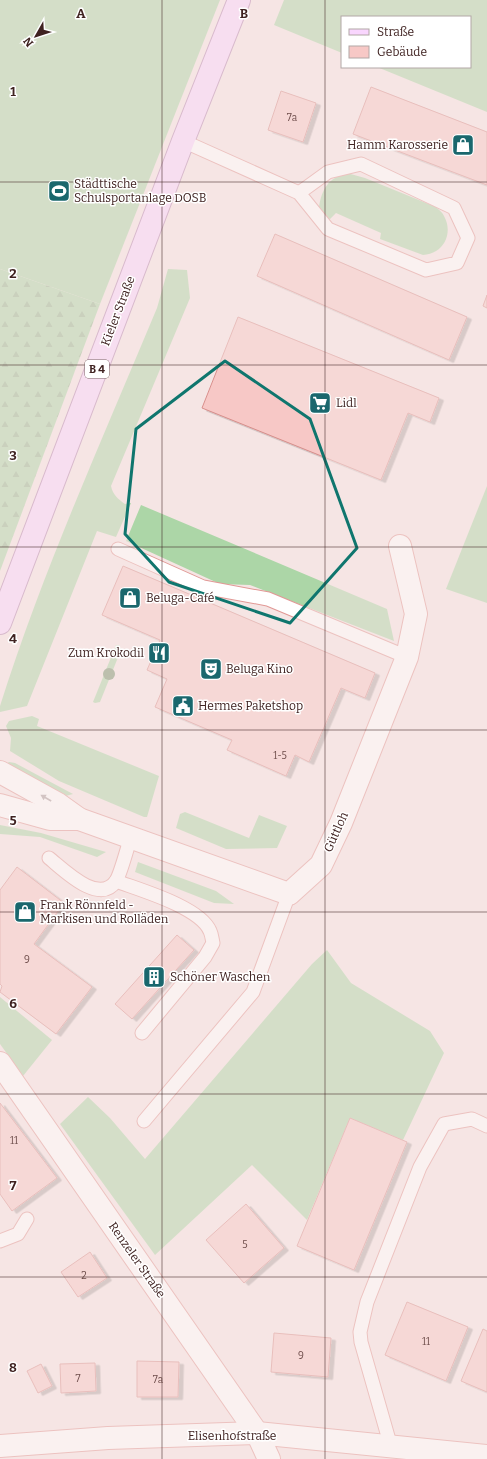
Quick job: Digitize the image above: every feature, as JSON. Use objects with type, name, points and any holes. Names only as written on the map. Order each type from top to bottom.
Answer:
[{"type":"main road","name":"Kieler Straße","points":[[0,623],[183,141],[239,0]]},
{"type":"street","name":"Güttloh","points":[[289,894],[321,865],[341,823],[407,658],[416,614],[400,546]]},
{"type":"street","points":[[0,772],[58,804],[79,819],[289,894]]},
{"type":"street","points":[[0,805],[50,819],[79,819]]},
{"type":"street","name":"Renzeler Straße","points":[[0,1062],[257,1433],[269,1459]]},
{"type":"street","name":"Elisenhofstraße","points":[[0,1446],[108,1438],[257,1433],[487,1456]]},
{"type":"lane","points":[[183,141],[299,193],[328,229],[426,270],[457,263],[468,238],[454,208],[361,164],[328,172],[299,193]]},
{"type":"lane","points":[[118,549],[203,587],[268,599],[407,658]]},
{"type":"lane","points":[[48,858],[90,889],[101,890],[109,887],[116,881],[131,837]]},
{"type":"lane","points":[[116,881],[171,902],[196,914],[210,930],[213,943],[205,957],[142,1033]]},
{"type":"lane","points":[[144,1121],[254,992],[289,894]]},
{"type":"lane","points":[[391,1447],[361,1342],[360,1332],[367,1302],[420,1167],[444,1124],[472,1119],[487,1126]]},
{"type":"lane","points":[[0,1241],[18,1234],[27,1219]]},
{"type":"highlighted area","points":[[225,361],[310,419],[357,548],[290,623],[169,582],[125,534],[136,429]]},
{"type":"green space","name":"Städttische Schulsportanlage DOSB","points":[[0,0],[220,0],[100,304],[0,269]]},
{"type":"green space","points":[[284,0],[487,0],[487,112],[379,68],[471,68],[471,16],[341,16],[341,53],[274,25]]},
{"type":"green space","points":[[347,173],[365,178],[436,207],[442,213],[447,223],[448,230],[445,242],[436,251],[423,255],[380,239],[381,233],[336,213],[330,219],[324,217],[319,207],[324,190],[335,178]]},
{"type":"green space","points":[[0,269],[100,304],[0,571]]},
{"type":"green space","points":[[168,269],[187,270],[190,298],[111,486],[114,494],[120,500],[125,504],[131,503],[116,537],[97,531],[27,706],[0,712],[0,706],[35,605],[74,506],[157,308]]},
{"type":"green space","points":[[487,486],[487,603],[446,589]]},
{"type":"green space","points":[[141,505],[387,609],[394,641],[250,585],[220,584],[126,541]]},
{"type":"green space","points":[[116,645],[119,645],[121,650],[100,702],[95,703],[93,702]]},
{"type":"green space","points":[[32,716],[39,719],[37,726],[159,776],[147,817],[59,781],[10,751],[11,738],[6,726],[9,721]]},
{"type":"green space","points":[[9,762],[15,763],[73,794],[62,797],[5,765]]},
{"type":"green space","points":[[185,812],[249,838],[259,815],[287,826],[277,848],[226,849],[176,828],[180,814]]},
{"type":"green space","points":[[0,825],[41,833],[106,852],[97,857],[40,837],[0,834]]},
{"type":"green space","points":[[138,862],[216,891],[234,904],[214,903],[135,872]]},
{"type":"green space","points":[[327,950],[351,983],[430,1031],[444,1053],[403,1140],[350,1118],[307,1220],[252,1165],[155,1255],[60,1124],[88,1097],[110,1118],[145,1159],[312,964]]},
{"type":"green space","points":[[0,997],[52,1040],[23,1076],[0,1044]]},
{"type":"building","points":[[371,87],[487,132],[487,185],[353,134]]},
{"type":"building","points":[[281,91],[316,103],[303,142],[268,130]]},
{"type":"building","points":[[275,234],[467,317],[449,360],[257,276]]},
{"type":"building","points":[[487,295],[487,308],[483,306]]},
{"type":"building","name":"Lidl","points":[[238,317],[439,398],[430,422],[408,413],[381,480],[202,408]]},
{"type":"building","points":[[123,566],[375,673],[365,698],[341,688],[309,762],[295,755],[286,776],[227,750],[232,740],[155,707],[167,679],[147,670],[160,640],[102,615]]},
{"type":"building","points":[[17,867],[64,903],[34,944],[92,987],[56,1034],[0,992],[2,986],[0,984],[0,890]]},
{"type":"building","name":"Schöner Waschen","points":[[177,935],[194,950],[132,1019],[115,1004]]},
{"type":"building","points":[[0,1103],[57,1178],[12,1211],[0,1194]]},
{"type":"building","points":[[350,1118],[407,1142],[354,1270],[297,1246]]},
{"type":"building","points":[[246,1204],[284,1248],[244,1283],[206,1240]]},
{"type":"building","points":[[90,1252],[107,1278],[78,1297],[61,1272]]},
{"type":"building","points":[[407,1302],[468,1327],[446,1381],[385,1355]]},
{"type":"building","points":[[483,1329],[487,1331],[487,1392],[461,1381]]},
{"type":"building","points":[[274,1333],[331,1338],[328,1377],[271,1372]]},
{"type":"building","points":[[137,1361],[179,1362],[178,1397],[137,1397]]},
{"type":"building","points":[[95,1363],[96,1391],[61,1393],[60,1364]]},
{"type":"building","points":[[41,1364],[52,1386],[38,1393],[27,1371]]},
{"type":"place","name":"Hamm Karosserie","points":[[463,145]]},
{"type":"place","name":"Städttische Schulsportanlage DOSB","points":[[59,191]]},
{"type":"place","name":"Lidl","points":[[320,403]]},
{"type":"place","name":"Beluga-Café","points":[[130,598]]},
{"type":"place","name":"Zum Krokodil","points":[[159,653]]},
{"type":"place","name":"Beluga Kino","points":[[211,669]]},
{"type":"place","name":"Hermes Paketshop","points":[[183,706]]},
{"type":"place","name":"Frank Rönnfeld - Markisen und Rolläden","points":[[25,912]]},
{"type":"place","name":"Schöner Waschen","points":[[154,977]]}]
